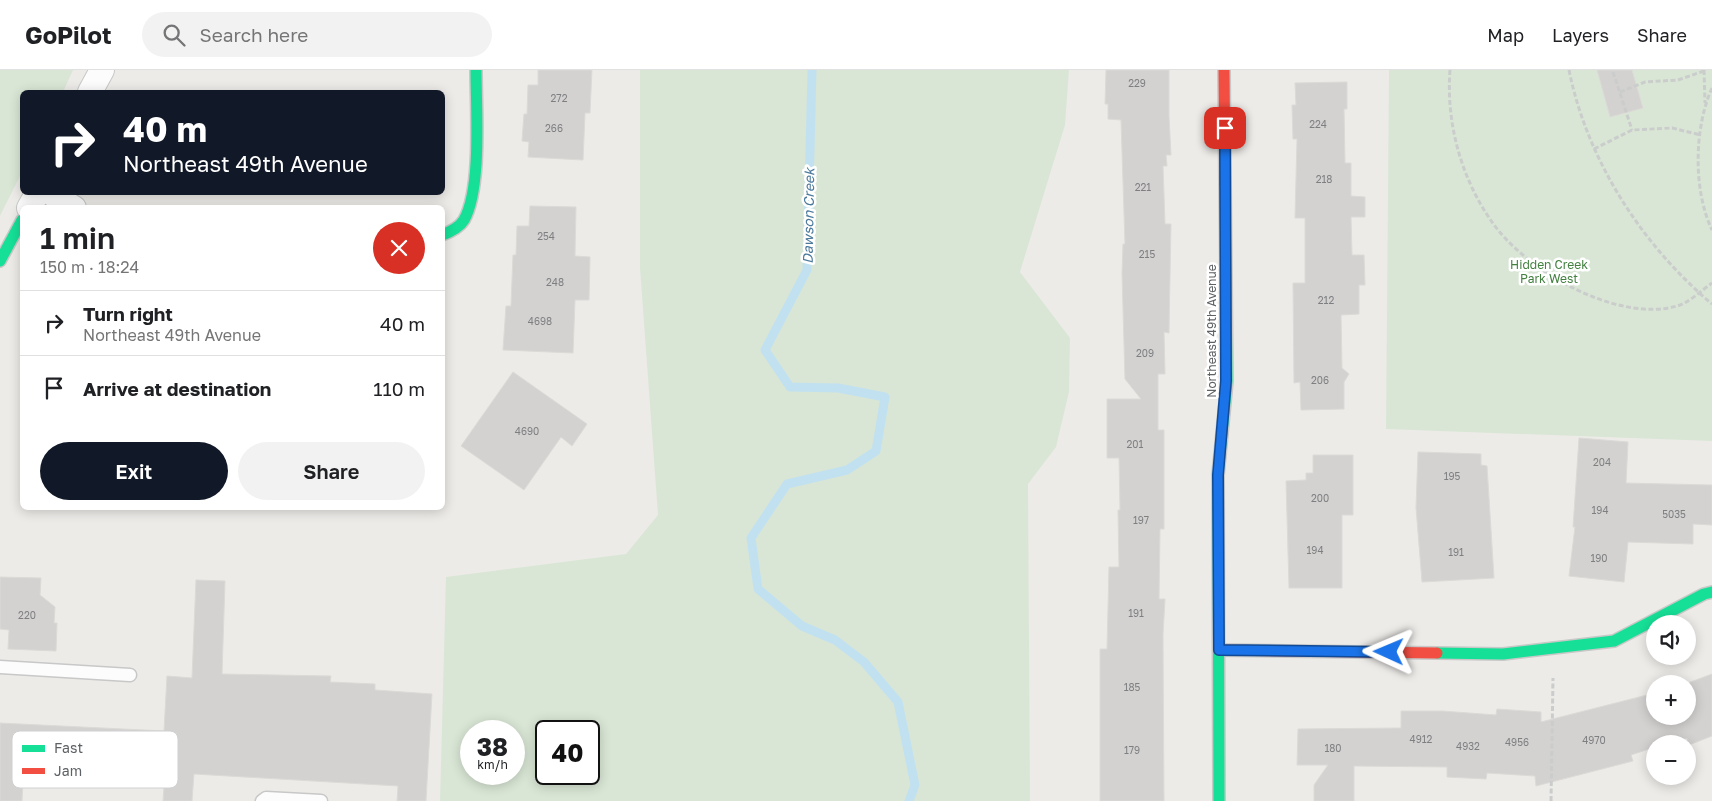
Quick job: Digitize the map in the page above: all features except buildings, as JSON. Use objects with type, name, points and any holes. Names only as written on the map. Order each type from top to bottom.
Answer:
[{"type":"street","points":[[91,90],[102,70]]},
{"type":"street","points":[[445,234],[451,233],[464,220],[473,200],[476,70]]},
{"type":"street","name":"Northeast 49th Avenue","points":[[1219,801],[1218,475],[1226,381],[1224,70]]},
{"type":"street","points":[[54,195],[69,205]]},
{"type":"street","points":[[0,261],[20,224]]},
{"type":"street","points":[[1219,650],[1503,654],[1552,650],[1614,640],[1704,594],[1712,592]]},
{"type":"lane","points":[[0,667],[130,675]]},
{"type":"lane","points":[[262,801],[266,798],[321,801]]},
{"type":"path","points":[[1450,70],[1451,115],[1456,143],[1466,171],[1493,223],[1535,264],[1582,293],[1611,303],[1637,309],[1662,309],[1680,306],[1712,283]]},
{"type":"path","points":[[1569,70],[1580,114],[1594,149],[1628,212],[1664,257],[1712,304]]},
{"type":"path","points":[[1620,92],[1645,82],[1678,80],[1704,71],[1704,119]]},
{"type":"path","points":[[1613,72],[1632,130]]},
{"type":"path","points":[[1712,88],[1701,135],[1699,181],[1712,230]]},
{"type":"path","points":[[1594,149],[1632,130],[1672,128],[1701,135]]},
{"type":"path","points":[[1551,801],[1554,685],[1552,650]]},
{"type":"green space","points":[[0,70],[73,70],[64,90],[20,90],[20,176],[0,216]]},
{"type":"green space","points":[[640,70],[1069,70],[1065,125],[1020,272],[1070,338],[1069,392],[1056,447],[1028,484],[1030,801],[440,801],[446,577],[626,554],[658,515],[640,268]]},
{"type":"green space","name":"Hidden Creek Park West","points":[[1389,70],[1712,70],[1712,441],[1386,429]]},
{"type":"waterway","name":"Dawson Creek","points":[[812,70],[807,270],[765,350],[790,387],[838,388],[885,397],[876,451],[847,470],[787,484],[751,538],[758,589],[802,626],[835,640],[864,662],[898,702],[915,785],[909,801]]},
{"type":"traffic: fast","points":[[445,234],[462,223],[470,206],[477,147],[476,70]]},
{"type":"traffic: fast","points":[[1219,801],[1218,475],[1227,381],[1225,184]]},
{"type":"traffic: fast","points":[[0,261],[20,224]]},
{"type":"traffic: fast","points":[[1437,653],[1503,654],[1614,641],[1704,594],[1712,592]]},
{"type":"traffic: jam","points":[[1224,70],[1225,184]]},
{"type":"traffic: jam","points":[[1219,650],[1437,653]]},
{"type":"route","points":[[1225,128],[1226,381],[1218,475],[1219,650],[1389,652]]}]
